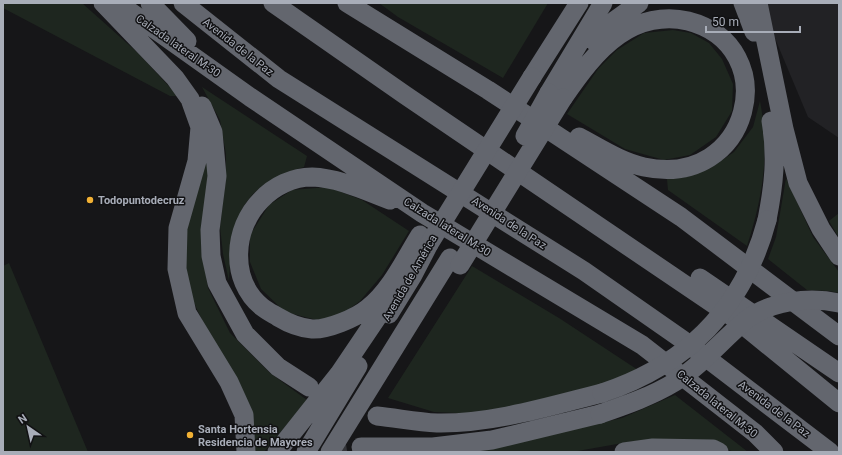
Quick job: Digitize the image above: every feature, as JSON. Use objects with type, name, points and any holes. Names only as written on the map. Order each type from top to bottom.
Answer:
[{"type":"highway","points":[[150,3],[177,32],[250,97]]},
{"type":"highway","name":"Avenida de la Paz","points":[[183,3],[280,79],[584,271],[646,314],[683,340],[830,452]]},
{"type":"highway","points":[[273,3],[443,121],[737,320],[839,403]]},
{"type":"highway","points":[[347,3],[488,90],[681,217],[839,336]]},
{"type":"highway","points":[[277,452],[339,374],[411,267],[498,110],[532,77],[579,3]]},
{"type":"highway","name":"Avenida de América","points":[[330,452],[400,340],[455,262],[556,95],[604,3]]},
{"type":"highway","points":[[556,95],[588,49],[614,21],[640,3]]},
{"type":"highway","points":[[110,5],[181,72],[195,89],[213,132],[217,176],[210,230],[211,256],[217,283],[245,334],[278,367],[309,387]]},
{"type":"highway","points":[[110,5],[175,78],[190,99],[200,127],[197,161],[178,228],[177,269],[187,313],[229,382],[244,415],[246,452]]},
{"type":"highway","name":"Calzada lateral M-30","points":[[110,5],[422,213],[642,345],[755,433],[774,452]]},
{"type":"highway","points":[[750,8],[774,84],[798,183],[821,229],[839,256]]},
{"type":"highway","points":[[377,416],[438,423],[495,418],[602,393],[626,385],[673,359],[707,330],[724,310],[750,267],[761,242],[774,186],[775,152],[771,122],[750,8]]},
{"type":"highway","points":[[488,90],[624,160],[643,167],[676,170],[693,166],[707,159],[720,151],[731,138],[740,123],[745,84],[740,65],[731,50],[721,38],[709,28],[697,23],[667,18],[635,26],[619,35],[590,60],[556,95]]},
{"type":"highway","name":"Avenida de América","points":[[455,262],[530,126],[548,107],[556,95]]},
{"type":"highway","points":[[443,121],[495,142],[578,196],[839,373]]},
{"type":"highway","points":[[422,213],[332,180],[312,177],[290,181],[269,192],[252,209],[240,234],[238,256],[244,284],[262,307],[288,323],[312,329],[338,324],[368,308],[424,244]]},
{"type":"highway","name":"Avenida de América","points":[[306,452],[413,275],[424,244]]},
{"type":"highway","points":[[361,448],[433,447],[492,440],[600,414],[645,398],[675,382],[701,362],[748,319],[766,310],[785,303],[810,299],[839,303]]},
{"type":"highway","points":[[624,452],[653,448],[713,449],[719,452]]},
{"type":"shaded area","points":[[3,3],[82,3],[138,53],[178,96],[170,96],[3,8]]},
{"type":"shaded area","points":[[379,3],[548,3],[503,78],[398,17]]},
{"type":"shaded area","points":[[766,3],[839,3],[839,138],[808,117],[769,24]]},
{"type":"shaded area","points":[[673,30],[691,33],[709,43],[722,59],[733,84],[732,111],[716,137],[690,155],[664,160],[625,149],[567,114],[598,69],[617,50],[644,33]]},
{"type":"shaded area","points":[[202,87],[307,156],[304,167],[282,175],[265,184],[252,195],[243,208],[237,222],[233,240],[229,281],[223,254],[220,227],[226,179],[226,154],[220,120]]},
{"type":"shaded area","points":[[760,101],[764,139],[763,174],[761,192],[753,228],[747,246],[668,190],[667,179],[685,177],[709,169],[734,152],[753,127]]},
{"type":"shaded area","points":[[207,144],[209,175],[201,243],[208,288],[230,333],[270,373],[307,400],[264,452],[253,452],[254,431],[249,410],[240,388],[204,323],[194,302],[187,281],[185,247],[187,230],[194,194]]},
{"type":"shaded area","points":[[786,178],[813,237],[839,272],[839,293],[807,290],[768,259],[776,237]]},
{"type":"shaded area","points":[[328,187],[362,200],[409,231],[382,275],[360,301],[340,316],[317,320],[285,312],[261,289],[250,262],[250,235],[269,205],[292,190]]},
{"type":"shaded area","points":[[839,213],[839,238],[829,221]]},
{"type":"shaded area","points":[[9,263],[88,452],[3,452],[3,266]]},
{"type":"shaded area","points":[[472,266],[559,318],[638,370],[616,380],[534,404],[479,414],[434,412],[388,398]]},
{"type":"shaded area","points":[[675,395],[748,452],[734,452],[709,442],[634,441],[572,452],[473,452],[622,418]]},
{"type":"tunnel","points":[[328,452],[361,447]]},
{"type":"place","name":"Todopuntodecruz","points":[[90,200]]},
{"type":"place","name":"Santa Hortensia Residencia de Mayores","points":[[190,435]]}]
